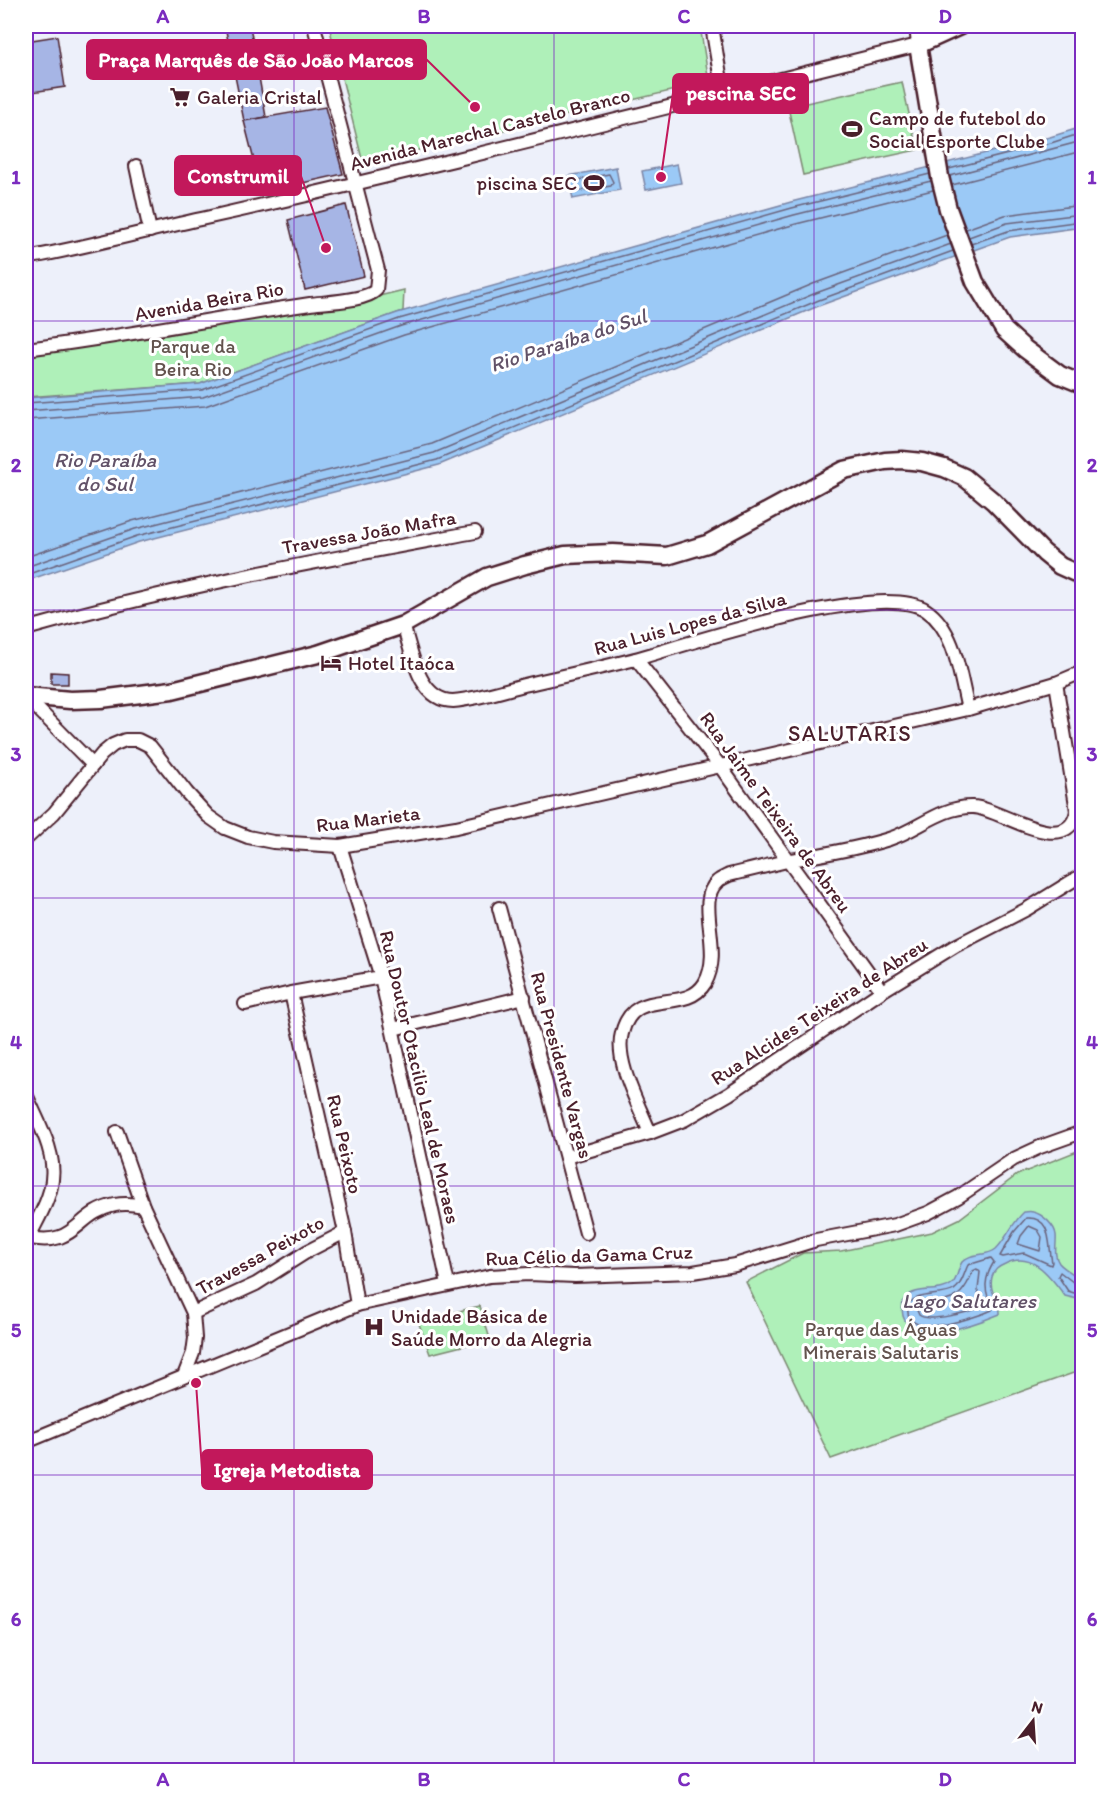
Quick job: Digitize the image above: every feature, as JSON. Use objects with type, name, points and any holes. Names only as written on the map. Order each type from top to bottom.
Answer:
[{"type":"main road","name":"Avenida Marechal Castelo Branco","points":[[918,45],[960,26]]},
{"type":"main road","points":[[918,45],[940,177],[948,209],[975,282],[1004,330],[1060,375],[1083,384]]},
{"type":"main road","points":[[26,697],[70,700],[101,699],[172,690],[318,654],[403,625],[487,578],[525,565],[565,555],[621,553],[667,556],[688,551],[707,544],[844,470],[885,461],[921,462],[944,468],[964,477],[993,501],[1044,554],[1060,566],[1083,576]]},
{"type":"street","points":[[314,26],[356,184]]},
{"type":"street","points":[[712,26],[723,93]]},
{"type":"street","points":[[916,26],[918,45]]},
{"type":"street","name":"Avenida Marechal Castelo Branco","points":[[26,258],[76,249],[356,184],[918,45]]},
{"type":"street","points":[[136,166],[150,231]]},
{"type":"street","name":"Avenida Beira Rio","points":[[26,349],[364,297],[376,290],[378,270],[356,184]]},
{"type":"street","name":"Travessa João Mafra","points":[[26,629],[271,570],[475,532]]},
{"type":"street","name":"Rua Luis Lopes da Silva","points":[[403,625],[421,680],[435,696],[447,701],[460,701],[636,658],[782,618],[822,609],[898,602],[927,611],[944,630],[954,656],[968,709]]},
{"type":"street","name":"Rua Jaime Teixeira de Abreu","points":[[636,658],[720,766],[882,991]]},
{"type":"street","name":"Rua Marieta","points":[[26,839],[54,813],[93,765],[113,745],[125,740],[138,741],[150,746],[208,816],[225,828],[248,837],[273,842],[340,846],[456,827],[968,709],[1056,683],[1083,672]]},
{"type":"street","points":[[650,1133],[626,1073],[621,1053],[621,1035],[626,1020],[636,1009],[650,1002],[682,999],[697,994],[705,983],[713,955],[708,906],[710,892],[717,881],[729,875],[892,838],[958,807],[988,808],[1036,830],[1052,832],[1071,824],[1076,818],[1076,799],[1056,683]]},
{"type":"street","points":[[26,697],[93,765]]},
{"type":"street","name":"Rua Doutor Otacilio Leal de Moraes","points":[[340,846],[381,977],[448,1284]]},
{"type":"street","name":"Rua Alcides Teixeira de Abreu","points":[[566,1157],[650,1133],[684,1120],[729,1094],[882,991],[955,946],[1027,909],[1083,875]]},
{"type":"street","name":"Rua Presidente Vargas","points":[[499,908],[586,1233]]},
{"type":"street","points":[[245,1004],[291,993],[381,977]]},
{"type":"street","name":"Rua Peixoto","points":[[291,993],[345,1232],[357,1305]]},
{"type":"street","points":[[393,1029],[524,997]]},
{"type":"street","points":[[26,1095],[49,1147],[52,1167],[52,1182],[49,1191],[27,1237],[59,1238],[70,1233],[102,1209],[116,1204],[143,1206]]},
{"type":"street","points":[[117,1132],[143,1206],[193,1313],[195,1338],[193,1353],[184,1376]]},
{"type":"street","name":"Rua Célio da Gama Cruz","points":[[26,1442],[357,1305],[490,1276],[693,1272],[735,1265],[816,1240],[895,1225],[928,1213],[958,1197],[1014,1159],[1083,1132]]},
{"type":"street","name":"Travessa Peixoto","points":[[193,1313],[256,1284],[308,1251],[345,1232]]},
{"type":"green space","points":[[329,26],[700,26],[709,82],[363,163]]},
{"type":"green space","name":"Campo de futebol do Social Esporte Clube","points":[[902,82],[917,150],[803,175],[788,107]]},
{"type":"green space","name":"Parque da Beira Rio","points":[[404,290],[403,311],[200,384],[26,397],[26,354],[156,337]]},
{"type":"green space","name":"Parque das Águas Minerais Salutaris","points":[[1082,1149],[1082,1370],[831,1459],[746,1282],[803,1253],[841,1251],[932,1232],[959,1219],[1017,1175]]},
{"type":"green space","points":[[480,1306],[490,1339],[430,1354],[418,1321]]},
{"type":"water","name":"Rio Paraíba do Sul","points":[[1082,127],[1082,227],[1010,237],[821,305],[439,465],[139,542],[26,581],[26,398],[200,384],[397,313],[791,202]]},
{"type":"water","points":[[677,164],[681,183],[646,190],[642,171]]},
{"type":"water","name":"piscina SEC","points":[[616,167],[620,190],[573,199],[568,176]]},
{"type":"water","name":"Lago Salutares","points":[[1024,1212],[1041,1215],[1053,1228],[1056,1235],[1057,1260],[1078,1278],[1083,1286],[1077,1299],[1065,1296],[1040,1267],[1024,1260],[1015,1261],[998,1268],[992,1277],[992,1288],[1000,1314],[963,1327],[933,1332],[909,1325],[903,1316],[902,1304],[905,1298],[916,1292],[948,1287],[953,1283],[965,1259],[996,1249]]},
{"type":"building","points":[[225,26],[250,26],[266,117],[244,121]]},
{"type":"building","points":[[57,36],[65,87],[26,93],[26,41]]},
{"type":"building","points":[[325,107],[343,174],[262,192],[244,121]]},
{"type":"building","points":[[346,205],[364,276],[305,290],[288,220]]},
{"type":"building","points":[[51,672],[68,673],[68,684],[51,684]]},
{"type":"place","name":"Galeria Cristal","points":[[180,97]]},
{"type":"place","name":"Praça Marquês de São João Marcos","points":[[475,107]]},
{"type":"place","name":"Campo de futebol do Social Esporte Clube","points":[[852,129]]},
{"type":"place","name":"pescina SEC","points":[[661,177]]},
{"type":"place","name":"piscina SEC","points":[[594,183]]},
{"type":"place","name":"Construmil","points":[[326,248]]},
{"type":"place","name":"Hotel Itaóca","points":[[331,663]]},
{"type":"place","name":"Unidade Básica de Saúde Morro da Alegria","points":[[374,1327]]},
{"type":"place","name":"Igreja Metodista","points":[[196,1383]]},
{"type":"district","name":"SALUTARIS","points":[[850,733]]}]
